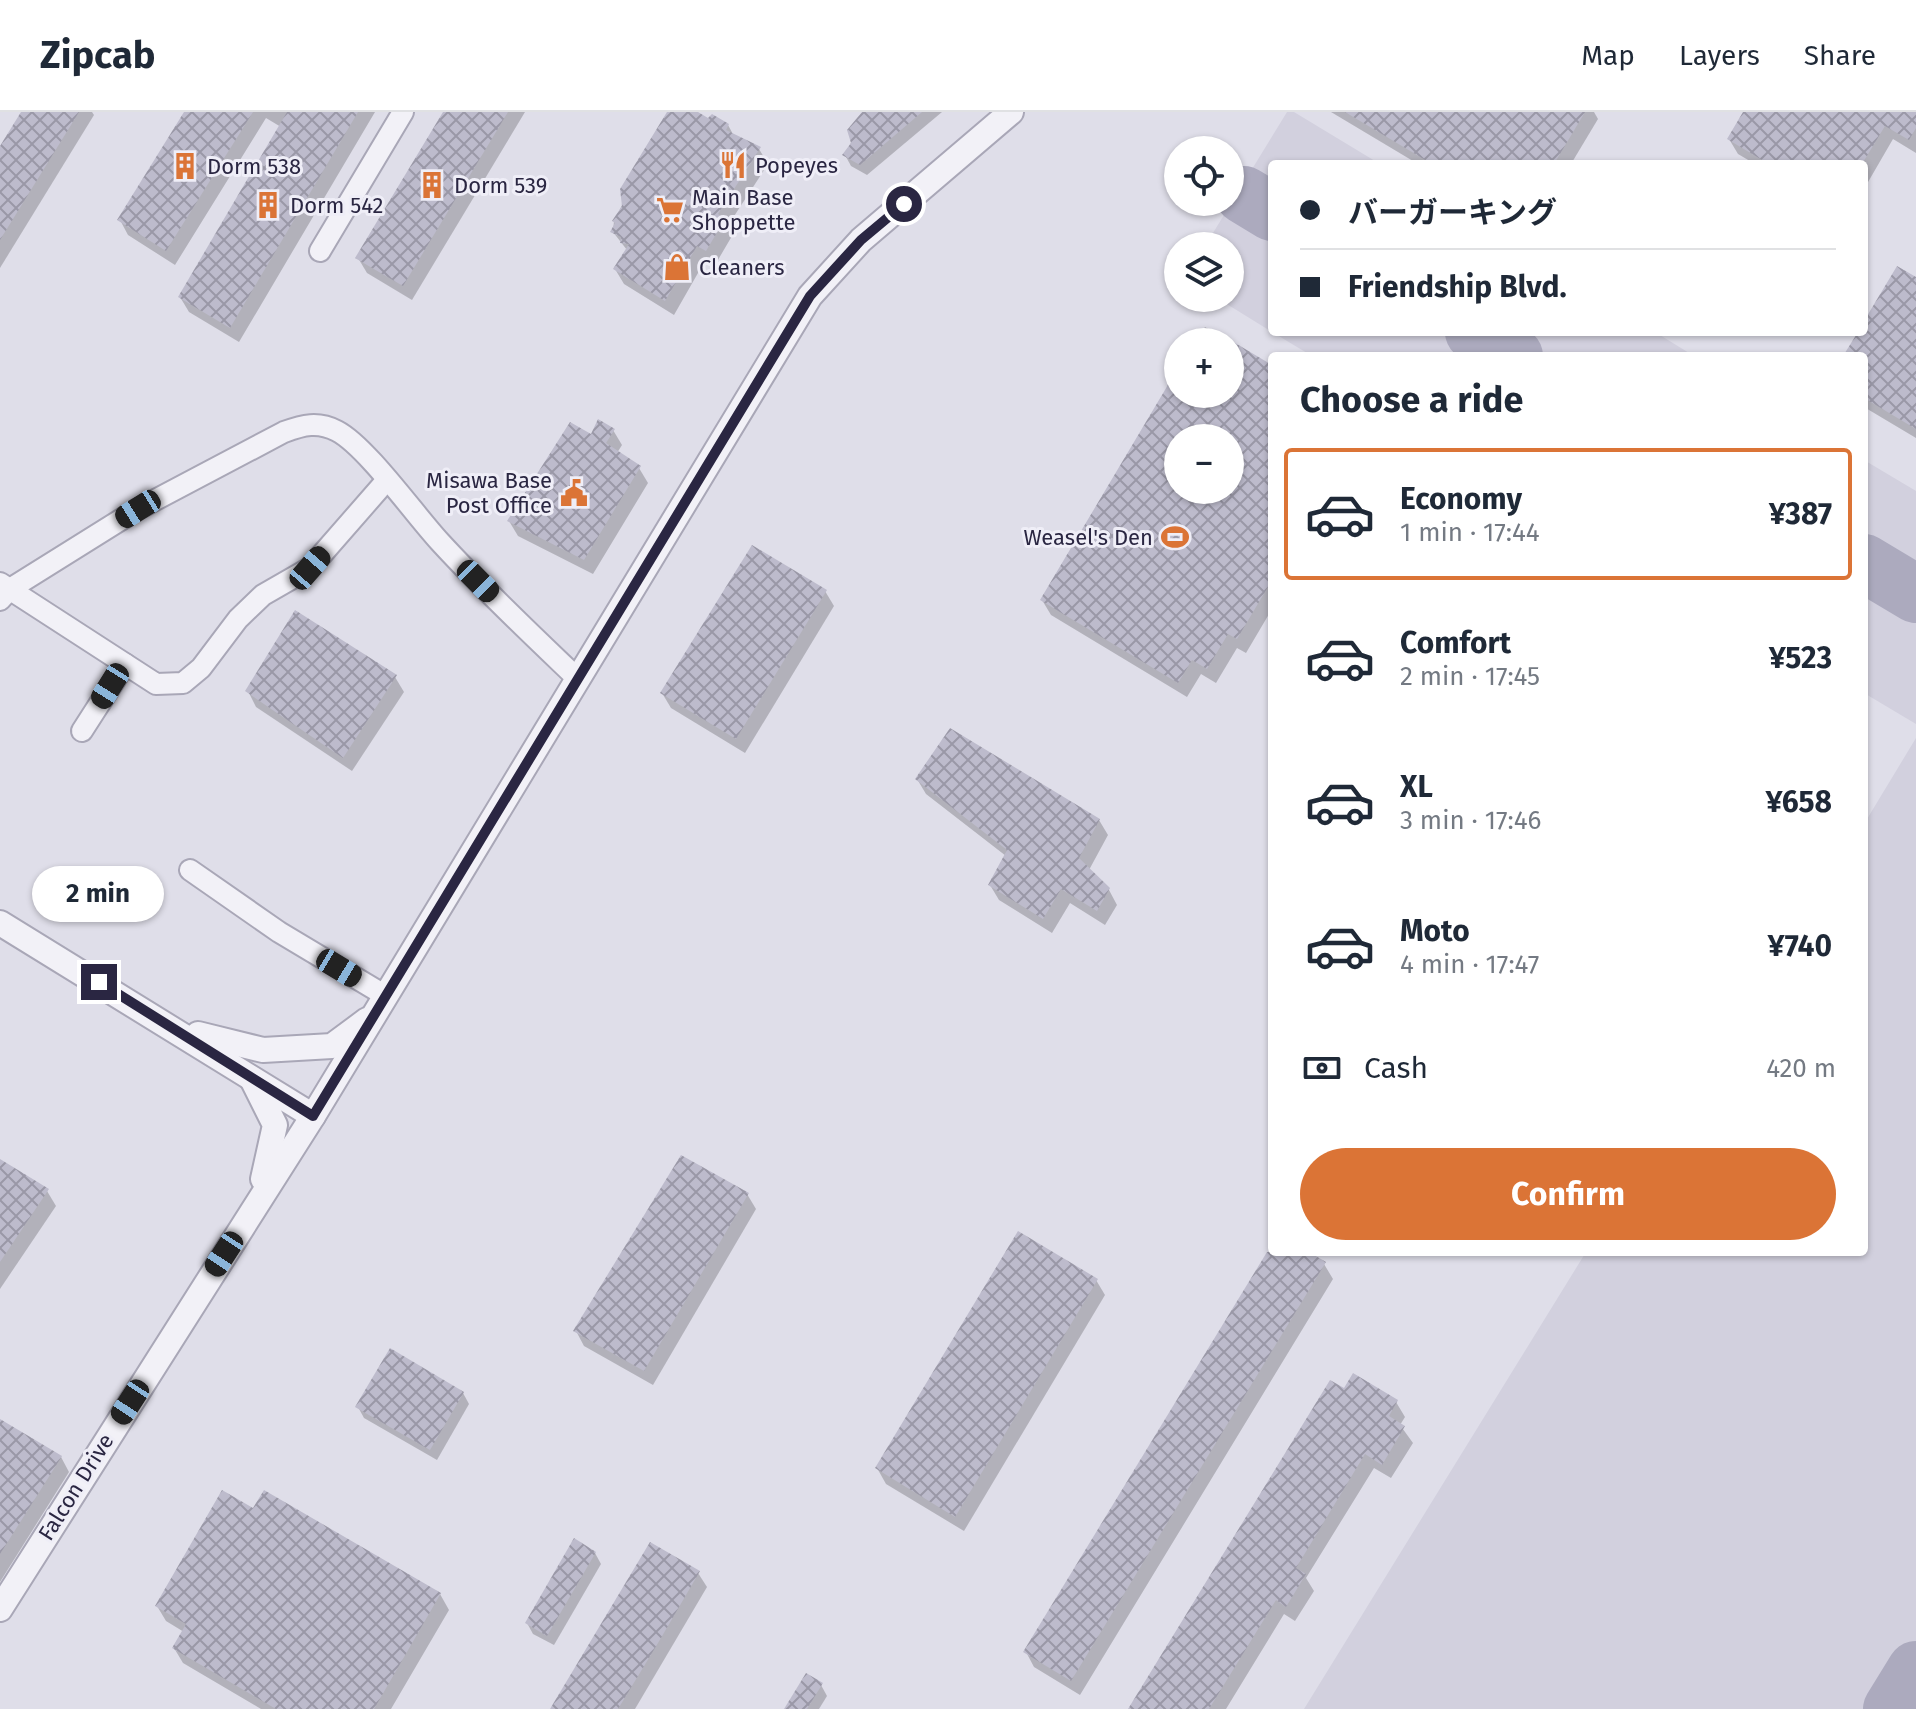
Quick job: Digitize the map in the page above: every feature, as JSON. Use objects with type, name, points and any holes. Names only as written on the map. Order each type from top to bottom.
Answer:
[{"type":"street","points":[[320,251],[403,112]]},
{"type":"street","points":[[0,923],[313,1116],[810,296],[861,240],[1011,112]]},
{"type":"street","points":[[386,481],[310,568],[263,595],[238,619],[201,668],[183,683],[156,684],[3,591],[138,509],[303,425],[322,425],[339,432],[361,451],[441,543],[579,680]]},
{"type":"street","points":[[82,731],[125,664]]},
{"type":"street","points":[[190,870],[381,1004]]},
{"type":"street","points":[[173,1027],[263,1050],[332,1046],[381,1004]]},
{"type":"street","points":[[252,1079],[275,1125],[256,1204]]},
{"type":"street","name":"Falcon Drive","points":[[0,1609],[313,1116]]},
{"type":"shaded area","points":[[1287,112],[1294,112],[1373,160],[1268,160],[1268,330],[1240,312],[1244,312],[1244,232],[1214,232],[1223,216],[1244,216],[1244,182]]},
{"type":"shaded area","points":[[1279,336],[1662,336],[1688,352],[1305,352]]},
{"type":"shaded area","points":[[1868,462],[1916,491],[1916,724],[1868,695]]},
{"type":"shaded area","points":[[1916,738],[1916,1709],[1304,1709],[1584,1256],[1868,1256],[1868,817]]},
{"type":"building","points":[[21,112],[79,112],[0,240],[0,146]]},
{"type":"building","name":"Dorm 538","points":[[184,112],[253,112],[166,251],[117,220]]},
{"type":"building","name":"Dorm 542","points":[[287,112],[358,112],[230,328],[178,297]]},
{"type":"building","name":"Dorm 539","points":[[443,112],[508,112],[403,286],[355,258]]},
{"type":"building","name":"Main Base Shoppette","points":[[667,112],[698,112],[708,118],[712,114],[729,124],[726,130],[761,147],[718,214],[725,219],[706,251],[697,246],[665,301],[613,269],[629,244],[620,243],[621,237],[610,232],[615,223],[612,221],[622,206],[620,189]]},
{"type":"building","points":[[862,112],[922,112],[860,165],[842,155],[851,143],[847,130]]},
{"type":"building","points":[[1345,112],[1585,112],[1556,160],[1425,160]]},
{"type":"building","points":[[1743,112],[1916,112],[1916,128],[1909,140],[1885,126],[1864,160],[1762,160],[1727,139]]},
{"type":"building","points":[[1897,266],[1916,277],[1916,429],[1868,400],[1868,352],[1846,352],[1856,336],[1868,336],[1868,314]]},
{"type":"building","name":"Weasel's Den","points":[[1244,348],[1268,363],[1268,587],[1237,639],[1228,634],[1207,669],[1192,660],[1178,683],[1040,600],[1164,392],[1164,408],[1244,408]]},
{"type":"building","name":"Misawa Base Post Office","points":[[598,419],[615,429],[606,443],[641,466],[584,560],[507,521],[570,422],[591,434]]},
{"type":"building","points":[[752,545],[827,590],[736,739],[660,693]]},
{"type":"building","points":[[295,610],[397,675],[343,758],[245,691]]},
{"type":"building","points":[[950,728],[1100,819],[1079,858],[1110,888],[1097,911],[1061,889],[1043,919],[988,885],[1007,850],[915,779]]},
{"type":"building","points":[[681,1155],[749,1193],[644,1371],[573,1331]]},
{"type":"building","points":[[0,1159],[49,1189],[0,1262]]},
{"type":"building","points":[[1018,1231],[1098,1279],[955,1517],[875,1468]]},
{"type":"building","points":[[1267,1252],[1268,1256],[1316,1256],[1326,1262],[1071,1681],[1023,1652]]},
{"type":"building","points":[[390,1348],[464,1392],[430,1450],[355,1407]]},
{"type":"building","points":[[1353,1373],[1398,1400],[1389,1416],[1405,1426],[1382,1465],[1365,1454],[1296,1568],[1306,1574],[1286,1607],[1276,1600],[1209,1709],[1128,1709],[1330,1380],[1344,1388]]},
{"type":"building","points":[[0,1419],[62,1456],[0,1554]]},
{"type":"building","points":[[222,1490],[253,1508],[264,1490],[441,1593],[374,1709],[276,1709],[172,1648],[186,1624],[155,1606]]},
{"type":"building","points":[[574,1538],[596,1552],[547,1636],[525,1623]]},
{"type":"building","points":[[650,1542],[700,1571],[658,1643],[618,1709],[550,1709]]},
{"type":"building","points":[[806,1673],[823,1683],[807,1709],[784,1709]]},
{"type":"taxiway","points":[[1244,195],[1268,210]]},
{"type":"taxiway","points":[[1481,336],[1507,352]]},
{"type":"taxiway","points":[[1868,565],[1916,594]]},
{"type":"taxiway","points":[[1892,1709],[1916,1670]]},
{"type":"place","name":"Popeyes","points":[[733,165]]},
{"type":"place","name":"Dorm 538","points":[[185,166]]},
{"type":"place","name":"Dorm 539","points":[[432,185]]},
{"type":"place","name":"Dorm 542","points":[[268,205]]},
{"type":"place","name":"Main Base Shoppette","points":[[670,210]]},
{"type":"place","name":"Cleaners","points":[[677,267]]},
{"type":"place","name":"Misawa Base Post Office","points":[[574,493]]},
{"type":"place","name":"Weasel's Den","points":[[1175,537]]},
{"type":"route","points":[[99,982],[313,1116],[810,296],[861,240],[904,204]]}]
